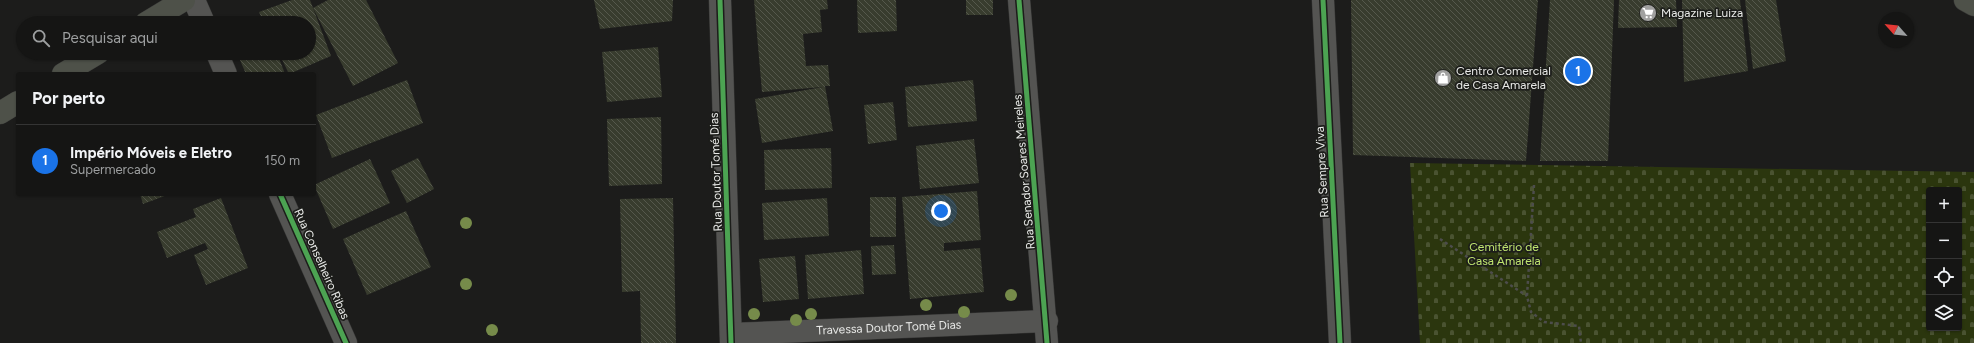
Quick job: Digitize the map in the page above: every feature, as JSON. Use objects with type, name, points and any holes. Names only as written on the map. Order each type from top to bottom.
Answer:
[{"type":"main road","points":[[158,16],[184,0]]},
{"type":"main road","points":[[1965,0],[1974,5]]},
{"type":"main road","points":[[66,72],[86,60]]},
{"type":"main road","points":[[0,113],[16,103]]},
{"type":"street","points":[[194,0],[201,16]]},
{"type":"street","name":"Rua Doutor Tomé Dias","points":[[720,0],[731,338]]},
{"type":"street","name":"Rua Senador Soares Meireles","points":[[1019,0],[1047,321],[1047,343]]},
{"type":"street","name":"Rua Sempre Viva","points":[[1323,0],[1340,343]]},
{"type":"street","points":[[220,60],[225,72]]},
{"type":"street","name":"Rua Conselheiro Ribas","points":[[281,196],[346,343]]},
{"type":"street","name":"Travessa Doutor Tomé Dias","points":[[731,338],[1047,321]]},
{"type":"path","points":[[1534,185],[1528,296],[1531,312],[1544,322],[1579,326],[1581,343]]},
{"type":"path","points":[[1440,240],[1528,296]]},
{"type":"green space","name":"Cemitério de Casa Amarela","points":[[1410,163],[1974,172],[1974,343],[1420,343]]},
{"type":"building","points":[[292,0],[310,0],[316,16],[261,16],[259,12]]},
{"type":"building","points":[[328,0],[366,0],[398,63],[353,86],[313,8]]},
{"type":"building","points":[[594,0],[673,0],[672,21],[600,29]]},
{"type":"building","points":[[754,0],[827,0],[828,9],[820,10],[822,32],[803,34],[806,66],[828,65],[830,86],[825,86],[833,131],[762,143],[755,99],[823,87],[762,92]]},
{"type":"building","points":[[857,0],[896,0],[897,31],[858,33]]},
{"type":"building","points":[[966,0],[993,0],[993,15],[966,15]]},
{"type":"building","name":"Centro Comercial de Casa Amarela","points":[[1351,0],[1538,0],[1526,161],[1353,155]]},
{"type":"building","points":[[1550,0],[1614,0],[1608,161],[1540,161]]},
{"type":"building","name":"Magazine Luiza","points":[[1619,0],[1676,0],[1677,27],[1618,28]]},
{"type":"building","points":[[1682,0],[1740,0],[1748,71],[1684,82]]},
{"type":"building","points":[[1745,0],[1776,0],[1786,61],[1753,69]]},
{"type":"building","points":[[316,16],[331,56],[294,72],[288,72],[282,60],[316,60]]},
{"type":"building","points":[[658,47],[662,97],[607,102],[602,52]]},
{"type":"building","points":[[240,60],[280,60],[284,72],[245,72]]},
{"type":"building","points":[[407,80],[423,123],[332,158],[316,115]]},
{"type":"building","points":[[973,80],[977,121],[908,127],[905,87]]},
{"type":"building","points":[[893,102],[897,140],[868,144],[864,105]]},
{"type":"building","points":[[661,117],[662,184],[609,186],[607,119]]},
{"type":"building","points":[[974,139],[979,183],[920,189],[916,146]]},
{"type":"building","points":[[831,148],[832,188],[765,190],[764,150]]},
{"type":"building","points":[[418,158],[434,189],[407,203],[391,171]]},
{"type":"building","points":[[370,159],[390,203],[333,229],[316,190],[316,184]]},
{"type":"building","points":[[977,191],[981,240],[944,243],[944,251],[980,248],[984,292],[910,299],[902,197]]},
{"type":"building","points":[[141,196],[165,196],[143,204]]},
{"type":"building","points":[[870,197],[896,197],[896,237],[870,237]]},
{"type":"building","points":[[221,198],[248,268],[206,285],[194,255],[208,249],[205,243],[167,258],[157,232],[196,217],[193,209]]},
{"type":"building","points":[[673,198],[676,343],[641,343],[640,291],[622,292],[620,199]]},
{"type":"building","points":[[827,198],[829,236],[764,240],[762,203]]},
{"type":"building","points":[[406,211],[431,267],[367,295],[343,239]]},
{"type":"building","points":[[894,245],[896,274],[872,275],[871,246]]},
{"type":"building","points":[[861,250],[864,294],[808,299],[805,255]]},
{"type":"building","points":[[795,256],[799,299],[763,302],[759,259]]},
{"type":"cycle path","points":[[720,0],[731,343]]},
{"type":"cycle path","points":[[1019,0],[1047,343]]},
{"type":"cycle path","points":[[1323,0],[1340,343]]},
{"type":"cycle path","points":[[281,196],[346,343]]},
{"type":"place","name":"Magazine Luiza","points":[[1648,13]]},
{"type":"place","name":"Império Móveis e Eletro","points":[[1578,71]]},
{"type":"place","name":"Centro Comercial de Casa Amarela","points":[[1443,78]]}]
